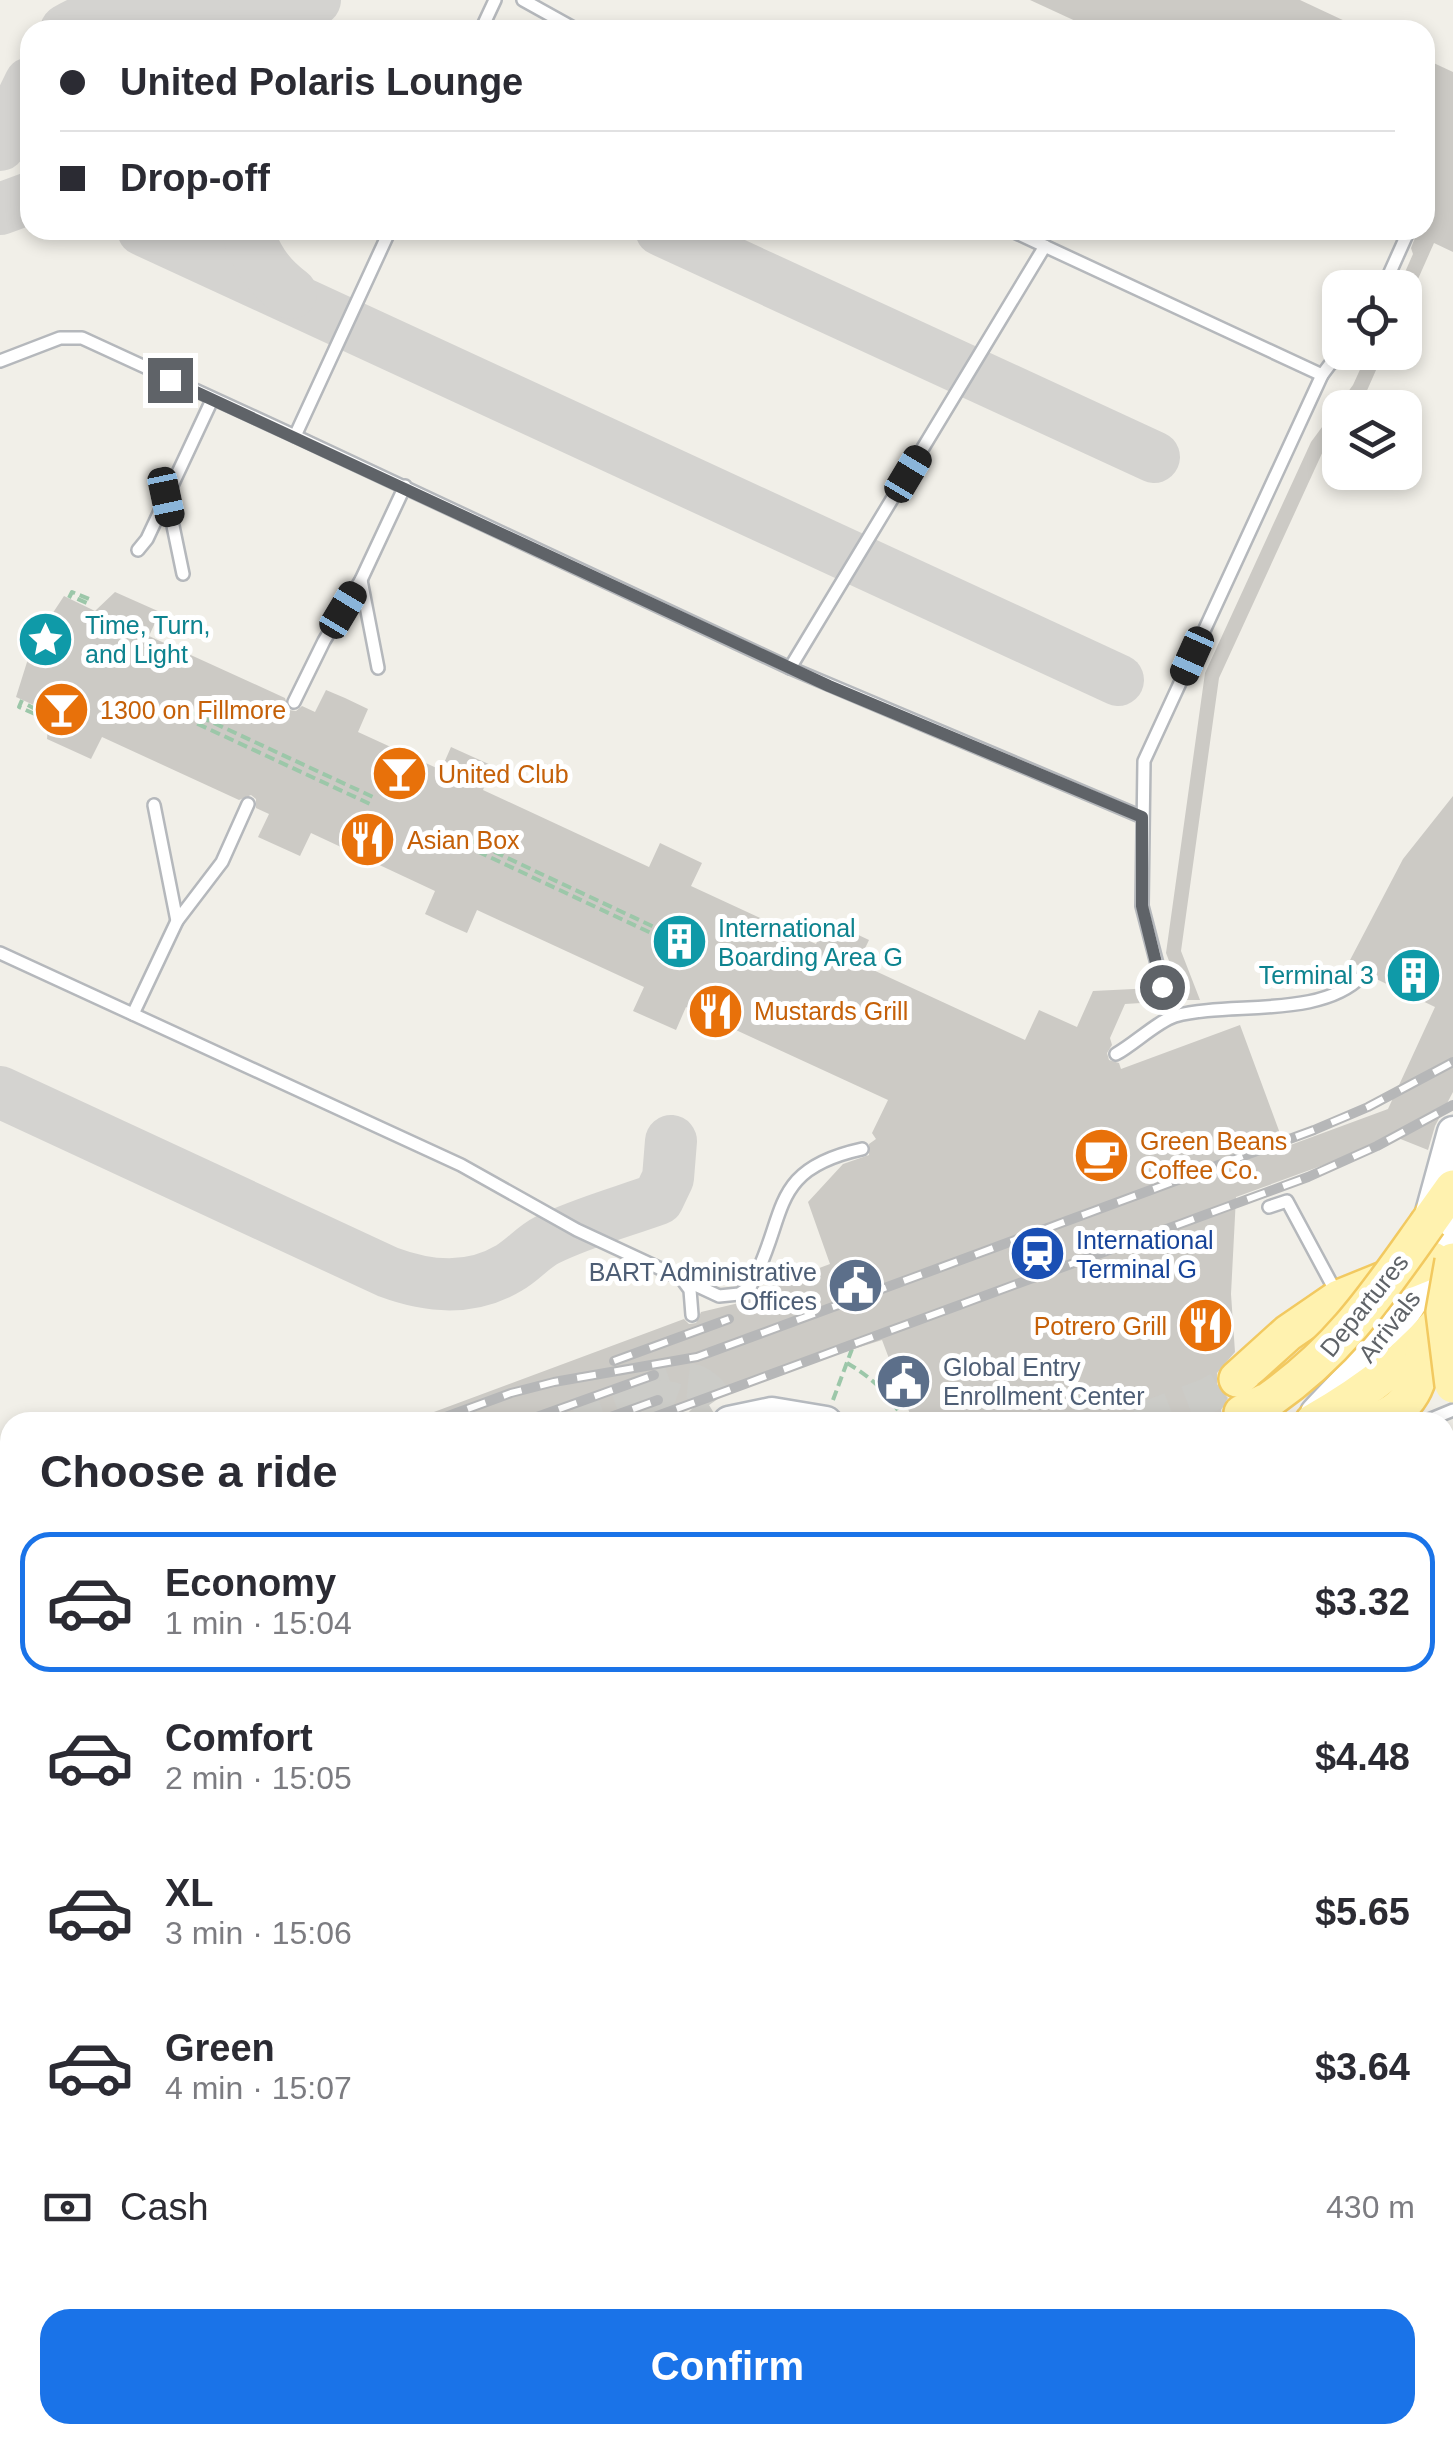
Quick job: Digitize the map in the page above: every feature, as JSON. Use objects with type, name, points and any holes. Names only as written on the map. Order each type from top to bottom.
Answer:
[{"type":"main road","name":"Departures","points":[[1440,1220],[1453,1132]]},
{"type":"main road","name":"Departures","points":[[1338,1298],[1288,1333],[1250,1397],[1304,1375],[1343,1338],[1440,1220],[1453,1188]]},
{"type":"main road","name":"Arrivals","points":[[1326,1412],[1443,1261],[1440,1220]]},
{"type":"main road","points":[[1338,1298],[1443,1261],[1444,1312],[1453,1384]]},
{"type":"main road","name":"Arrivals","points":[[1333,1412],[1426,1340],[1453,1305]]},
{"type":"main road","points":[[1393,1412],[1403,1405],[1423,1372],[1426,1340]]},
{"type":"lane","points":[[523,0],[559,20]]},
{"type":"lane","points":[[295,436],[385,240]]},
{"type":"lane","points":[[1032,240],[1322,375]]},
{"type":"lane","points":[[1391,270],[1405,240]]},
{"type":"lane","points":[[790,668],[1045,246]]},
{"type":"lane","points":[[0,361],[60,338],[82,338],[790,668],[1142,817]]},
{"type":"lane","points":[[1162,987],[1142,906],[1144,761],[1326,370]]},
{"type":"lane","points":[[138,550],[147,539],[212,400]]},
{"type":"lane","points":[[294,702],[324,641],[361,580],[405,486]]},
{"type":"lane","points":[[166,497],[184,574]]},
{"type":"lane","points":[[361,580],[378,668]]},
{"type":"lane","points":[[154,804],[177,921]]},
{"type":"lane","points":[[134,1014],[177,921],[222,862],[248,804]]},
{"type":"lane","points":[[0,953],[460,1165],[576,1230],[720,1296],[739,1294],[750,1287],[797,1178],[830,1156],[862,1150]]},
{"type":"lane","points":[[1116,1054],[1139,1042],[1171,1016],[1322,999],[1348,990],[1362,976]]},
{"type":"lane","points":[[1166,1001],[1171,1016]]},
{"type":"lane","points":[[1269,1207],[1287,1201],[1338,1298]]},
{"type":"lane","points":[[682,1279],[690,1290],[692,1315]]},
{"type":"path","points":[[172,708],[372,800]]},
{"type":"path","points":[[466,842],[686,946]]},
{"type":"path","points":[[829,1412],[852,1348]]},
{"type":"path","points":[[847,1363],[870,1377],[899,1412]]},
{"type":"building","points":[[1030,0],[1300,0],[1343,20],[1073,20]]},
{"type":"building","points":[[1435,64],[1453,72],[1453,252],[1434,243],[1422,270],[1406,270],[1414,240],[1435,240]]},
{"type":"building","points":[[1360,370],[1376,370],[1367,390],[1349,390]]},
{"type":"building","points":[[1322,427],[1322,453],[1219,678],[1181,951],[1200,1000],[1184,1000],[1166,953],[1205,673],[1311,442]]},
{"type":"building","name":"International Boarding Area G","points":[[115,592],[160,612],[149,636],[285,698],[289,710],[296,711],[302,706],[315,712],[326,690],[345,698],[368,709],[358,732],[441,770],[451,747],[493,766],[483,790],[649,867],[660,843],[702,863],[691,886],[816,944],[827,921],[852,932],[869,940],[858,963],[1025,1040],[1039,1010],[1077,1027],[1093,991],[1154,988],[1159,995],[1157,1002],[1125,1004],[1107,1053],[1109,1060],[1119,1063],[1121,1069],[1240,1025],[1285,1147],[1388,1109],[1435,1007],[1349,962],[1403,859],[1453,796],[1453,1092],[1435,1126],[1428,1150],[1398,1138],[1236,1197],[1231,1294],[1235,1352],[1217,1373],[1217,1384],[1228,1398],[1221,1412],[909,1412],[882,1340],[841,1353],[839,1347],[660,1412],[434,1412],[684,1319],[689,1324],[696,1323],[701,1312],[743,1302],[758,1291],[830,1264],[808,1202],[843,1164],[869,1155],[869,1144],[876,1139],[872,1133],[888,1100],[686,1007],[676,1030],[633,1011],[644,987],[477,910],[467,933],[425,914],[435,891],[311,833],[300,856],[258,837],[269,814],[256,808],[256,799],[251,795],[239,800],[102,737],[91,759],[47,739],[49,712],[16,697],[33,643],[64,596],[95,611]]},
{"type":"taxiway","points":[[272,20],[315,0]]},
{"type":"taxiway","points":[[85,20],[142,8],[199,20]]},
{"type":"taxiway","points":[[198,16],[211,20]]},
{"type":"taxiway","points":[[0,145],[20,104]]},
{"type":"taxiway","points":[[0,209],[20,202]]},
{"type":"taxiway","points":[[165,240],[1118,680]]},
{"type":"taxiway","points":[[251,240],[263,265],[291,293]]},
{"type":"taxiway","points":[[683,240],[1154,457]]},
{"type":"taxiway","points":[[0,1092],[388,1272],[434,1283],[465,1283],[495,1275],[560,1234],[658,1199],[668,1178],[671,1141]]},
{"type":"tunnel","points":[[1164,1412],[1237,1379]]},
{"type":"tunnel","points":[[640,1400],[669,1384],[692,1381],[711,1394],[723,1412]]},
{"type":"tunnel","points":[[606,1412],[640,1400]]},
{"type":"tunnel","points":[[641,1400],[675,1400],[692,1412]]},
{"type":"railway","points":[[459,1412],[554,1382],[697,1357],[1314,1130],[1368,1107],[1453,1062]]},
{"type":"railway","points":[[668,1412],[1308,1177],[1453,1105]]},
{"type":"railway","points":[[614,1361],[729,1319]]},
{"type":"railway","points":[[551,1412],[654,1375]]},
{"type":"railway","points":[[625,1412],[658,1400]]},
{"type":"place","name":"Time, Turn, and Light","points":[[46,639]]},
{"type":"place","name":"1300 on Fillmore","points":[[61,710]]},
{"type":"place","name":"United Club","points":[[399,774]]},
{"type":"place","name":"Asian Box","points":[[368,840]]},
{"type":"place","name":"International Boarding Area G","points":[[679,942]]},
{"type":"place","name":"Terminal 3","points":[[1413,975]]},
{"type":"place","name":"Mustards Grill","points":[[715,1011]]},
{"type":"place","name":"Green Beans Coffee Co.","points":[[1101,1155]]},
{"type":"place","name":"International Terminal G","points":[[1037,1254]]},
{"type":"place","name":"BART Administrative Offices","points":[[856,1286]]},
{"type":"place","name":"Potrero Grill","points":[[1206,1326]]},
{"type":"place","name":"Global Entry Enrollment Center","points":[[904,1381]]},
{"type":"route","points":[[170,380],[829,686],[1142,817],[1142,906],[1162,987]]}]
